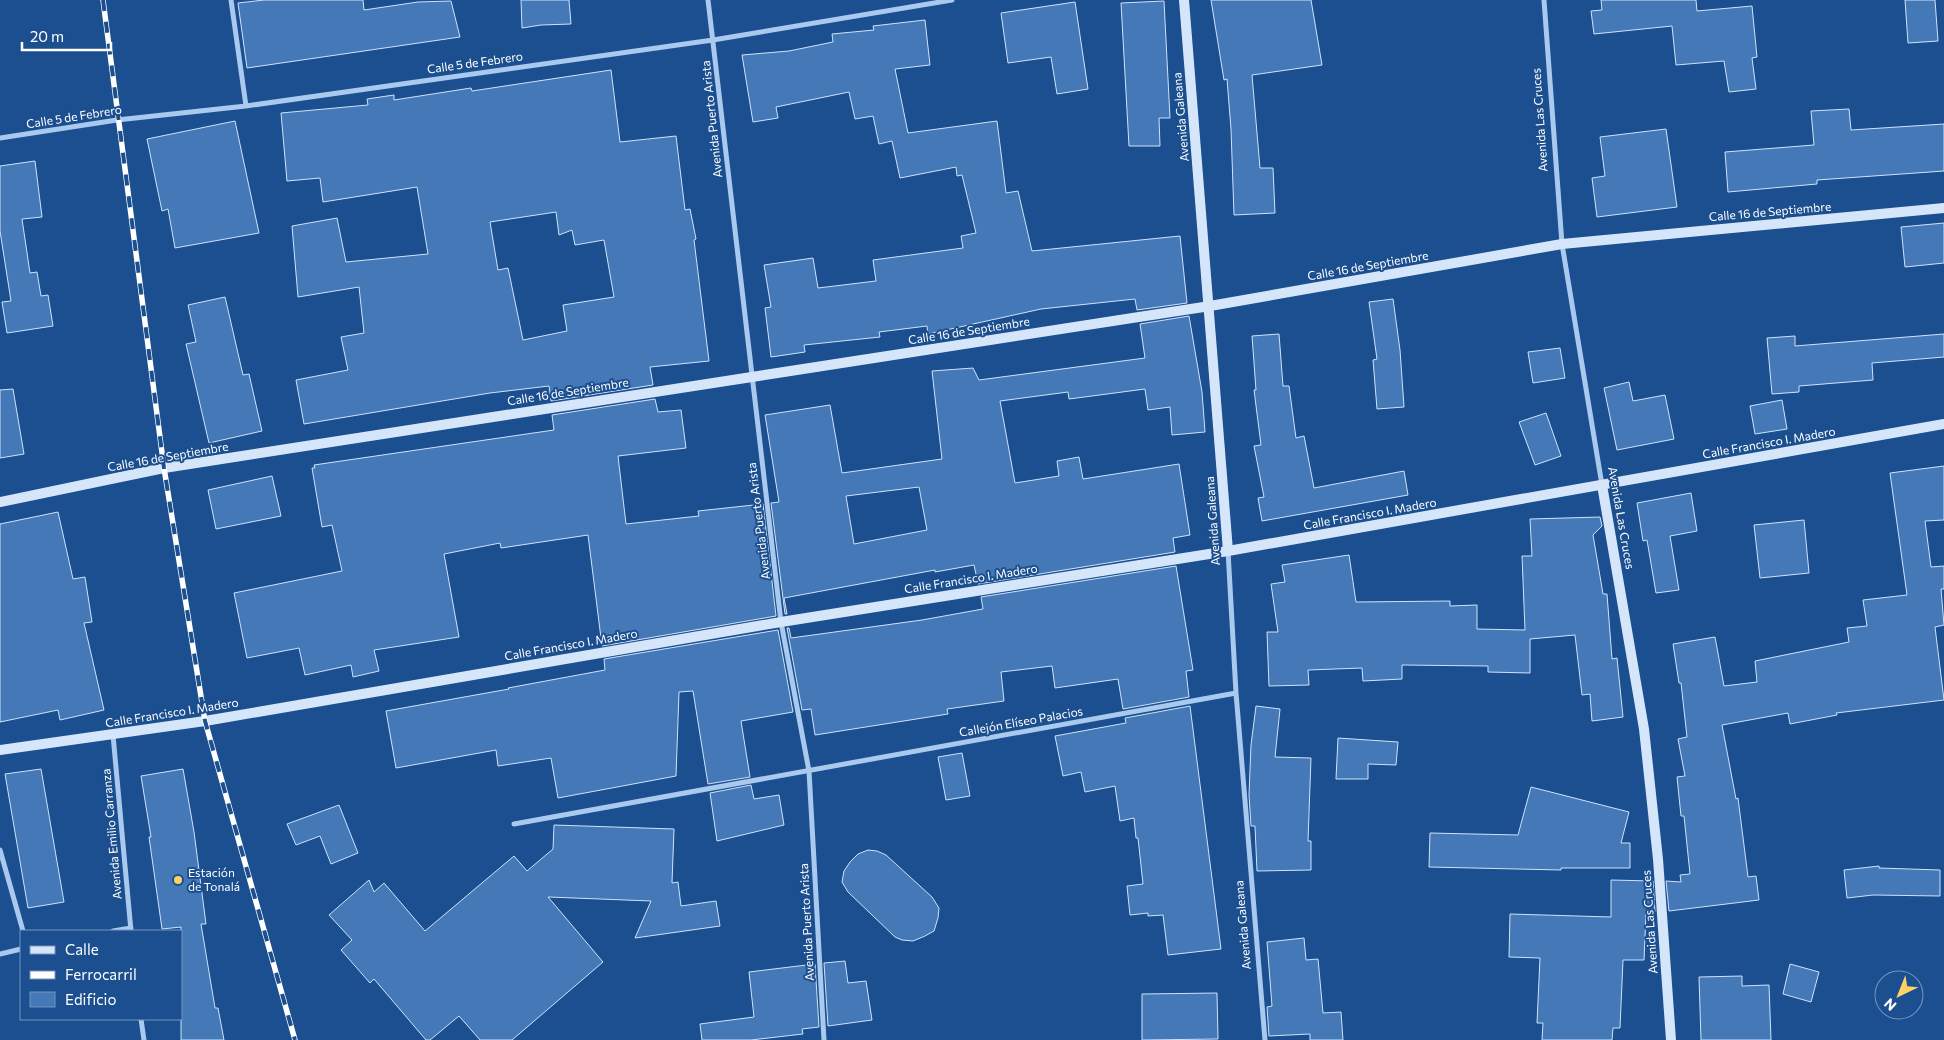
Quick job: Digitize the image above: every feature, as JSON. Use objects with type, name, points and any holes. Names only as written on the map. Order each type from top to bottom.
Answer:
[{"type":"main road","name":"Avenida Galeana","points":[[1184,0],[1210,306],[1228,552]]},
{"type":"main road","name":"Calle 16 de Septiembre","points":[[0,502],[164,468],[1210,306],[1562,244],[1944,208]]},
{"type":"main road","name":"Calle Francisco I. Madero","points":[[0,750],[205,721],[781,622],[1228,552],[1944,424]]},
{"type":"main road","name":"Avenida Las Cruces","points":[[1602,486],[1644,729],[1658,859],[1671,1040]]},
{"type":"street","points":[[232,0],[246,106]]},
{"type":"street","name":"Avenida Puerto Arista","points":[[708,0],[781,622],[809,771],[824,1040]]},
{"type":"street","name":"Calle 5 de Febrero","points":[[0,138],[117,120],[246,106],[713,40],[952,0]]},
{"type":"street","name":"Avenida Las Cruces","points":[[1544,0],[1562,244],[1602,486]]},
{"type":"street","name":"Avenida Galeana","points":[[1228,552],[1236,693],[1265,1040]]},
{"type":"street","name":"Callejón Elíseo Palacios","points":[[514,824],[1236,693]]},
{"type":"street","name":"Avenida Emilio Carranza","points":[[113,735],[131,930]]},
{"type":"street","points":[[0,850],[24,930]]},
{"type":"street","points":[[0,954],[20,949]]},
{"type":"street","points":[[141,1020],[144,1040]]},
{"type":"building","points":[[264,0],[363,0],[364,10],[418,2],[451,1],[460,37],[247,68],[238,3]]},
{"type":"building","points":[[521,0],[569,0],[571,24],[522,28]]},
{"type":"building","points":[[1211,0],[1311,0],[1322,65],[1252,75],[1260,168],[1273,168],[1275,213],[1234,215],[1227,79],[1224,80]]},
{"type":"building","points":[[1601,0],[1696,0],[1697,11],[1752,6],[1757,57],[1752,58],[1756,89],[1729,92],[1724,61],[1676,65],[1672,26],[1594,34],[1591,11],[1602,10]]},
{"type":"building","points":[[1905,0],[1935,0],[1938,41],[1908,43]]},
{"type":"building","points":[[1164,1],[1170,118],[1159,118],[1160,146],[1129,146],[1121,3]]},
{"type":"building","points":[[1075,2],[1088,89],[1057,94],[1051,57],[1008,63],[1001,13]]},
{"type":"building","points":[[925,20],[930,65],[895,69],[908,133],[997,121],[1006,193],[1018,191],[1032,251],[1180,236],[1187,303],[1137,310],[1135,299],[1041,309],[928,334],[927,326],[879,332],[880,337],[804,345],[805,352],[771,357],[765,308],[771,307],[764,265],[813,258],[818,288],[876,281],[873,260],[963,248],[961,236],[976,233],[962,175],[957,176],[956,167],[900,178],[892,141],[879,144],[873,116],[855,119],[849,92],[776,107],[778,118],[753,122],[742,55],[789,51],[833,42],[832,34],[874,30],[873,26]]},
{"type":"building","points":[[611,70],[620,142],[676,136],[685,210],[690,209],[696,239],[694,240],[709,361],[650,367],[653,385],[551,401],[549,386],[490,393],[304,424],[296,380],[348,370],[341,337],[364,333],[359,287],[298,297],[292,226],[337,218],[346,262],[428,254],[417,187],[323,202],[320,178],[287,181],[281,113],[368,105],[367,99],[394,95],[394,100],[471,88],[472,91]],"holes":[[[556,212],[559,235],[572,230],[575,245],[604,240],[614,297],[563,305],[567,331],[523,340],[508,268],[498,270],[490,222]]]},
{"type":"building","points":[[1849,109],[1851,130],[1944,124],[1944,171],[1817,180],[1817,184],[1728,192],[1725,152],[1814,145],[1811,111]]},
{"type":"building","points":[[235,121],[259,233],[175,248],[168,209],[162,211],[147,139]]},
{"type":"building","points":[[1666,129],[1677,207],[1597,217],[1592,178],[1605,176],[1600,137]]},
{"type":"building","points":[[35,161],[42,217],[22,219],[30,273],[37,272],[41,296],[48,295],[53,326],[7,333],[2,302],[11,301],[0,231],[0,166]]},
{"type":"building","points":[[1944,223],[1944,263],[1905,267],[1901,227]]},
{"type":"building","points":[[225,297],[243,375],[249,374],[262,431],[209,443],[186,344],[196,342],[188,305]]},
{"type":"building","points":[[1393,299],[1400,350],[1404,407],[1377,409],[1373,360],[1377,359],[1369,302]]},
{"type":"building","points":[[1189,316],[1202,392],[1205,432],[1172,435],[1170,407],[1148,410],[1145,389],[1069,399],[1068,392],[1000,401],[1015,483],[1059,476],[1057,461],[1079,457],[1083,479],[1179,464],[1190,535],[1173,538],[1175,552],[978,584],[974,565],[935,572],[935,570],[784,598],[787,614],[785,614],[771,503],[779,502],[765,415],[830,405],[842,473],[942,459],[932,371],[973,368],[979,380],[1145,358],[1140,324]],"holes":[[[919,487],[927,530],[854,544],[846,496]]]},
{"type":"building","points":[[1279,334],[1283,386],[1289,386],[1296,438],[1304,436],[1314,488],[1404,471],[1408,495],[1262,521],[1258,498],[1264,497],[1254,446],[1261,445],[1254,390],[1256,390],[1252,336]]},
{"type":"building","points":[[1944,334],[1944,357],[1872,363],[1873,380],[1799,386],[1799,392],[1772,394],[1767,338],[1795,336],[1795,346]]},
{"type":"building","points":[[1560,348],[1565,378],[1533,383],[1528,352]]},
{"type":"building","points":[[1629,382],[1633,401],[1665,395],[1674,439],[1617,450],[1604,388]]},
{"type":"building","points":[[13,389],[24,454],[0,458],[0,390]]},
{"type":"building","points":[[655,399],[658,412],[681,410],[686,448],[618,456],[626,524],[699,516],[698,511],[763,504],[776,616],[602,646],[588,535],[501,548],[500,543],[444,554],[459,637],[374,650],[379,671],[353,677],[351,665],[305,675],[299,648],[247,658],[234,593],[342,571],[332,525],[322,527],[312,468],[315,468],[314,465],[554,430],[552,415]]},
{"type":"building","points":[[1782,400],[1787,429],[1755,434],[1750,406]]},
{"type":"building","points":[[1546,413],[1561,456],[1535,465],[1519,422]]},
{"type":"building","points":[[1944,466],[1944,520],[1925,521],[1931,567],[1944,566],[1944,589],[1941,589],[1944,625],[1935,627],[1944,700],[1836,713],[1837,715],[1790,724],[1788,713],[1722,725],[1736,799],[1738,798],[1748,877],[1756,876],[1759,900],[1669,911],[1666,881],[1681,882],[1680,875],[1690,874],[1684,816],[1681,816],[1677,777],[1685,776],[1678,739],[1687,737],[1681,683],[1679,683],[1673,644],[1715,637],[1724,686],[1757,682],[1755,661],[1849,642],[1847,628],[1867,626],[1863,600],[1907,595],[1890,473]]},
{"type":"building","points":[[272,476],[281,516],[216,529],[208,490]]},
{"type":"building","points":[[1691,493],[1697,531],[1670,536],[1679,590],[1656,593],[1647,540],[1643,541],[1637,503]]},
{"type":"building","points":[[58,512],[73,579],[85,577],[92,622],[84,623],[104,710],[60,720],[58,710],[0,722],[0,524]]},
{"type":"building","points":[[1600,517],[1602,526],[1593,535],[1603,594],[1607,594],[1612,659],[1617,658],[1623,717],[1592,721],[1590,694],[1582,695],[1575,635],[1530,639],[1530,673],[1488,672],[1488,666],[1402,665],[1402,679],[1363,681],[1362,668],[1308,670],[1309,685],[1269,686],[1267,632],[1278,632],[1271,584],[1285,582],[1282,565],[1349,555],[1356,602],[1450,601],[1450,606],[1477,605],[1477,629],[1525,630],[1522,556],[1532,556],[1530,519]]},
{"type":"building","points":[[1804,520],[1809,573],[1760,578],[1754,525]]},
{"type":"building","points":[[1176,566],[1193,670],[1186,671],[1189,697],[1123,709],[1118,679],[1055,688],[1052,666],[1001,672],[1004,701],[947,709],[948,714],[815,735],[811,709],[802,710],[787,628],[789,628],[791,638],[922,620],[983,609],[981,597]]},
{"type":"building","points":[[778,630],[793,712],[741,721],[750,777],[708,784],[693,691],[679,692],[676,776],[558,798],[551,758],[498,766],[496,750],[396,768],[386,711],[605,670],[604,659]]},
{"type":"building","points":[[1190,706],[1221,949],[1168,955],[1163,915],[1148,916],[1148,913],[1130,915],[1127,886],[1143,884],[1134,818],[1120,821],[1115,786],[1085,792],[1081,772],[1063,776],[1055,736],[1126,723],[1125,718]]},
{"type":"building","points":[[1256,706],[1280,709],[1275,757],[1311,758],[1308,841],[1311,841],[1311,870],[1257,871],[1255,826],[1251,826],[1249,795],[1251,745]]},
{"type":"building","points":[[1338,738],[1398,742],[1396,765],[1368,764],[1368,779],[1336,779]]},
{"type":"building","points":[[962,753],[970,796],[946,800],[938,757]]},
{"type":"building","points":[[41,769],[64,902],[28,908],[5,774]]},
{"type":"building","points":[[183,769],[194,832],[206,924],[201,924],[215,1008],[218,1008],[224,1040],[181,1040],[182,930],[181,927],[162,929],[149,837],[151,837],[141,776]]},
{"type":"building","points":[[751,785],[754,799],[779,795],[784,825],[717,841],[710,793]]},
{"type":"building","points":[[1531,787],[1629,812],[1621,843],[1630,843],[1630,868],[1561,868],[1561,870],[1429,867],[1430,833],[1518,835]]},
{"type":"building","points":[[339,805],[358,853],[331,864],[320,836],[296,845],[287,824]]},
{"type":"building","points":[[554,825],[674,829],[672,883],[678,882],[681,906],[716,901],[720,926],[635,938],[651,901],[548,897],[603,962],[512,1040],[480,1040],[459,1016],[430,1040],[426,1040],[374,979],[370,983],[341,950],[352,940],[329,915],[369,880],[374,892],[384,883],[425,931],[514,856],[527,871],[553,849]]},
{"type":"building","points":[[868,850],[886,855],[932,897],[939,908],[934,931],[913,941],[895,937],[848,892],[842,882],[844,871],[858,854]]},
{"type":"building","points":[[1879,866],[1879,868],[1940,870],[1940,896],[1873,895],[1847,898],[1844,870]]},
{"type":"building","points":[[1611,880],[1653,881],[1655,912],[1646,913],[1644,960],[1623,960],[1620,1028],[1613,1028],[1612,1040],[1542,1040],[1543,1023],[1537,1023],[1540,958],[1509,957],[1510,914],[1611,917]]},
{"type":"building","points":[[1304,938],[1306,960],[1318,959],[1323,1013],[1341,1012],[1343,1040],[1310,1040],[1310,1034],[1269,1036],[1267,1007],[1272,1006],[1267,942]]},
{"type":"building","points":[[845,961],[848,983],[866,981],[872,1020],[828,1026],[824,963]]},
{"type":"building","points":[[815,964],[819,1027],[802,1029],[803,1034],[751,1040],[702,1040],[700,1024],[754,1017],[749,972]]},
{"type":"building","points":[[1790,964],[1819,972],[1811,1002],[1783,994]]},
{"type":"building","points":[[1742,976],[1742,986],[1769,985],[1771,1040],[1701,1040],[1699,977]]},
{"type":"building","points":[[1217,993],[1218,1039],[1142,1040],[1142,994]]},
{"type":"railway","points":[[103,0],[164,468],[205,721],[295,1040]]},
{"type":"place","name":"Estación de Tonalá","points":[[178,880]]}]
